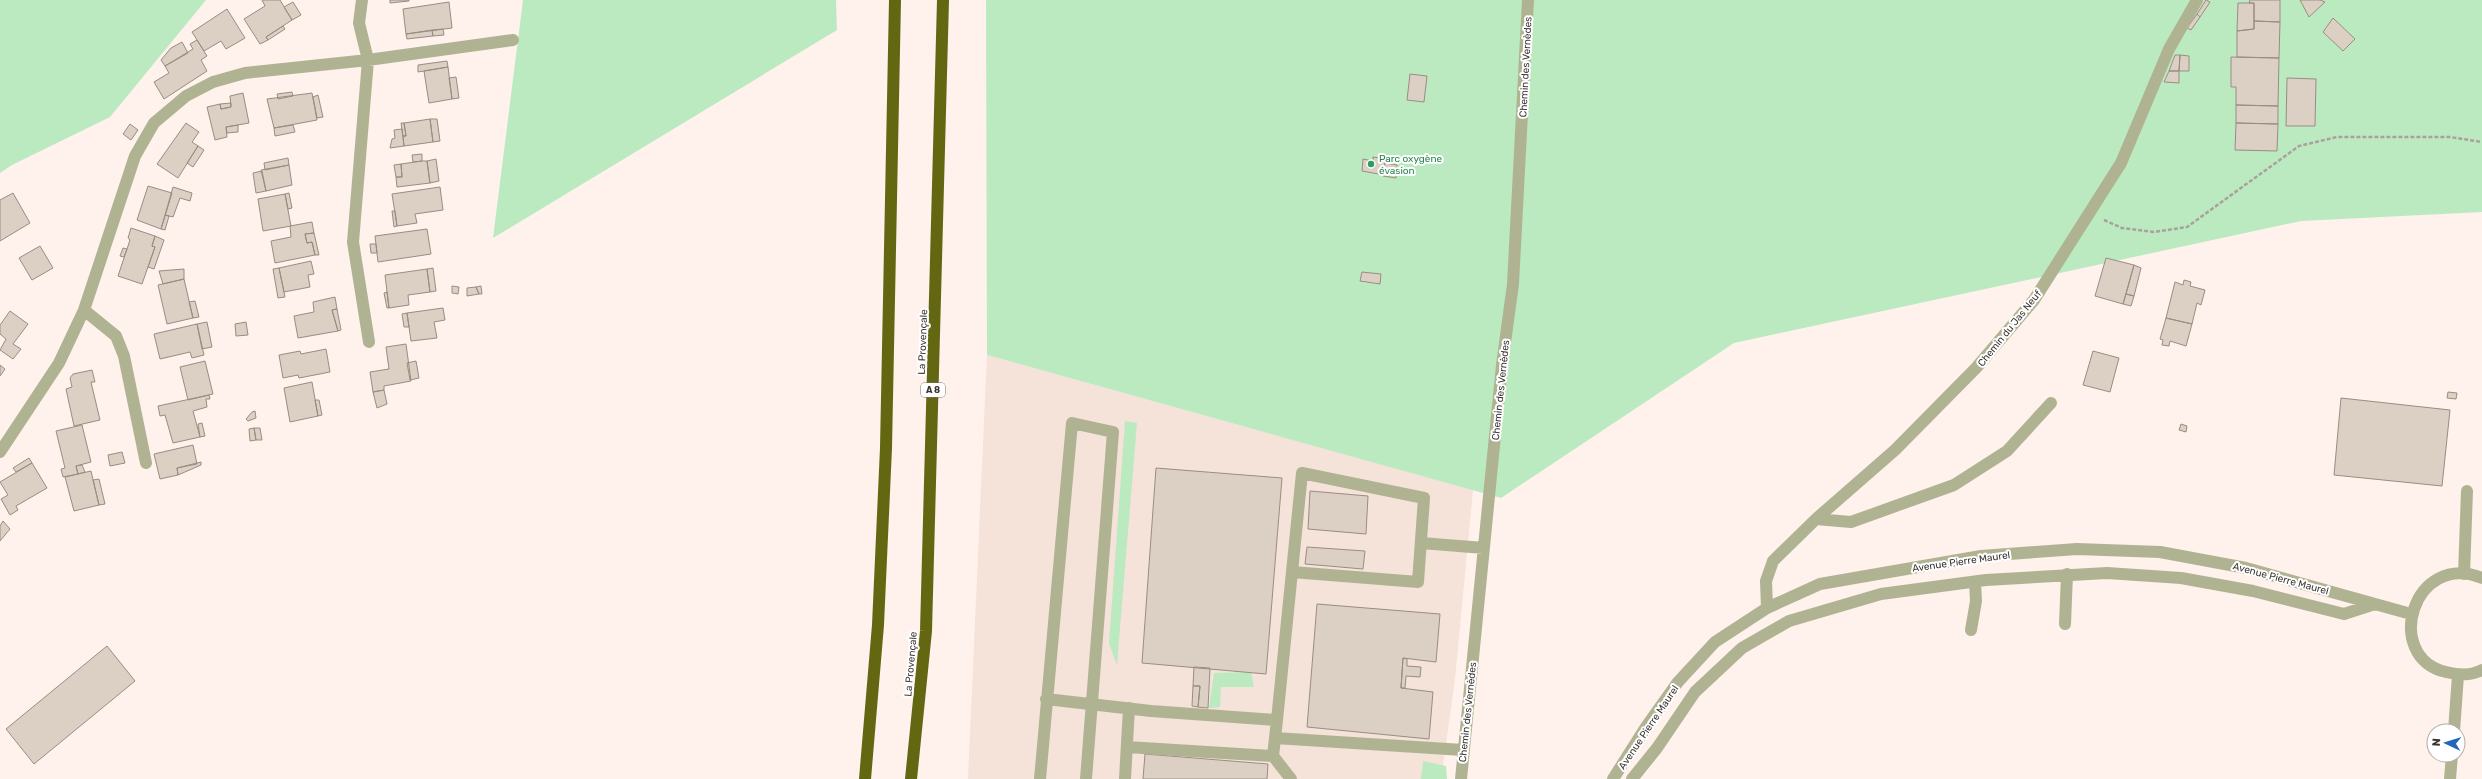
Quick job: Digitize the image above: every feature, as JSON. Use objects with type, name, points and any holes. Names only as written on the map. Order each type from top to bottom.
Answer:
[{"type":"highway","points":[[865,779],[878,625],[886,448],[895,0]]},
{"type":"highway","name":"La Provençale","points":[[912,779],[926,631],[944,0]]},
{"type":"street","points":[[362,0],[359,23],[368,60],[353,242],[369,342]]},
{"type":"street","name":"Chemin des Vernèdes","points":[[1461,779],[1484,548],[1513,284],[1528,0]]},
{"type":"street","name":"Chemin du Jas Neuf","points":[[1767,608],[1766,581],[1773,561],[1816,519],[1895,450],[1976,368],[2034,300],[2121,163],[2169,49],[2197,0]]},
{"type":"street","points":[[0,452],[59,363],[84,310],[135,156],[154,123],[186,96],[213,82],[245,73],[368,60],[513,40]]},
{"type":"street","points":[[84,310],[116,336],[124,356],[146,463]]},
{"type":"street","points":[[1816,519],[1851,522],[1954,485],[2007,451],[2051,403]]},
{"type":"street","points":[[1040,779],[1072,423],[1113,432],[1086,779]]},
{"type":"street","points":[[1291,779],[1273,756],[1302,473],[1424,498],[1418,582],[1292,572]]},
{"type":"street","points":[[2464,574],[2467,491]]},
{"type":"street","points":[[1421,542],[1484,548]]},
{"type":"street","name":"Avenue Pierre Maurel","points":[[1613,779],[1646,727],[1678,682],[1715,642],[1767,608],[1820,584],[1981,556],[2077,549],[2160,552],[2246,568],[2411,614]]},
{"type":"street","points":[[1632,779],[1658,748],[1695,692],[1742,648],[1789,620],[1881,594],[1975,582],[2067,574],[2107,573],[2181,578],[2253,590],[2344,614],[2375,604]]},
{"type":"street","points":[[2482,578],[2456,573],[2441,577],[2427,586],[2417,599],[2411,614],[2411,630],[2416,647],[2426,661],[2441,671],[2458,675],[2475,673],[2482,670]]},
{"type":"street","points":[[2065,624],[2067,574]]},
{"type":"street","points":[[1970,630],[1976,600],[1975,582]]},
{"type":"street","points":[[2455,723],[2458,675]]},
{"type":"street","points":[[1046,699],[1129,708],[1277,720]]},
{"type":"street","points":[[1125,779],[1129,708]]},
{"type":"street","points":[[1275,738],[1463,750]]},
{"type":"street","points":[[1127,747],[1273,756]]},
{"type":"street","points":[[2450,779],[2451,763]]},
{"type":"path","points":[[2090,214],[2122,228],[2154,232],[2187,227],[2299,146],[2337,137],[2450,137],[2482,142]]},
{"type":"shaded area","points":[[987,355],[1473,490],[1455,679],[1441,779],[968,779]]},
{"type":"green space","points":[[0,0],[206,0],[110,117],[12,165],[0,173]]},
{"type":"green space","points":[[523,0],[836,0],[837,30],[493,238]]},
{"type":"green space","points":[[986,0],[2482,0],[2482,212],[2301,221],[1734,343],[1501,498],[987,355]]},
{"type":"green space","points":[[1125,421],[1137,423],[1117,665],[1109,643]]},
{"type":"green space","points":[[1251,672],[1254,687],[1221,687],[1220,707],[1209,708],[1214,673]]},
{"type":"green space","points":[[1423,761],[1446,766],[1447,779],[1421,779]]},
{"type":"building","points":[[262,0],[280,0],[292,20],[266,37],[268,40],[260,44],[244,19],[265,6]]},
{"type":"building","points":[[390,0],[409,0],[409,1],[390,3]]},
{"type":"building","points":[[2206,0],[2210,2],[2200,17],[2197,14]]},
{"type":"building","points":[[2250,0],[2280,0],[2280,22],[2254,21],[2254,3],[2249,3]]},
{"type":"building","points":[[2300,0],[2320,0],[2325,2],[2309,17]]},
{"type":"building","points":[[293,2],[301,15],[292,20],[284,7]]},
{"type":"building","points":[[449,2],[452,28],[406,34],[403,9]]},
{"type":"building","points":[[2238,3],[2254,3],[2254,29],[2237,31]]},
{"type":"building","points":[[227,9],[245,38],[226,49],[221,41],[204,51],[192,32]]},
{"type":"building","points":[[2197,14],[2200,17],[2191,30],[2187,28]]},
{"type":"building","points":[[2333,18],[2355,39],[2343,51],[2323,32]]},
{"type":"building","points":[[2254,21],[2280,22],[2279,58],[2237,57],[2237,31],[2254,29]]},
{"type":"building","points":[[283,26],[285,29],[268,40],[266,37]]},
{"type":"building","points":[[443,29],[444,35],[433,36],[432,30]]},
{"type":"building","points":[[432,30],[433,36],[407,39],[406,34]]},
{"type":"building","points":[[197,40],[207,56],[201,60],[207,71],[164,99],[154,82],[169,73],[165,66],[193,49],[190,44]]},
{"type":"building","points":[[182,42],[188,53],[165,66],[161,60],[171,48]]},
{"type":"building","points":[[2175,55],[2180,55],[2179,71],[2169,71]]},
{"type":"building","points":[[2180,55],[2189,56],[2189,71],[2179,71]]},
{"type":"building","points":[[2231,57],[2279,58],[2278,106],[2236,105],[2236,87],[2231,87]]},
{"type":"building","points":[[447,61],[448,67],[418,72],[418,65]]},
{"type":"building","points":[[448,67],[452,99],[429,103],[424,71]]},
{"type":"building","points":[[2169,71],[2179,71],[2179,83],[2164,82]]},
{"type":"building","points":[[1410,74],[1427,76],[1424,102],[1407,100]]},
{"type":"building","points":[[456,77],[459,98],[452,99],[449,78]]},
{"type":"building","points":[[2287,78],[2316,79],[2315,126],[2286,126]]},
{"type":"building","points":[[292,92],[293,96],[278,99],[277,94]]},
{"type":"building","points":[[243,93],[249,123],[226,127],[227,137],[215,140],[207,107],[220,104],[221,109],[231,107],[230,96]]},
{"type":"building","points":[[312,93],[317,120],[274,128],[267,99]]},
{"type":"building","points":[[318,95],[323,117],[317,118],[313,97]]},
{"type":"building","points":[[231,103],[231,107],[221,109],[220,104]]},
{"type":"building","points":[[2236,105],[2278,106],[2278,124],[2236,123]]},
{"type":"building","points":[[430,119],[437,119],[440,141],[433,142]]},
{"type":"building","points":[[430,119],[433,142],[404,146],[403,136],[406,136],[404,123]]},
{"type":"building","points":[[186,123],[199,132],[192,142],[198,146],[178,178],[157,164]]},
{"type":"building","points":[[401,123],[404,123],[406,136],[403,136]]},
{"type":"building","points":[[2236,123],[2278,124],[2277,151],[2235,150]]},
{"type":"building","points":[[130,124],[138,130],[131,140],[123,134]]},
{"type":"building","points":[[238,125],[238,132],[227,133],[226,127]]},
{"type":"building","points":[[293,125],[295,132],[275,136],[274,128]]},
{"type":"building","points":[[402,129],[404,146],[390,148],[392,139],[395,138],[394,130]]},
{"type":"building","points":[[198,146],[204,150],[193,167],[187,163]]},
{"type":"building","points":[[422,154],[422,161],[413,162],[412,155]]},
{"type":"building","points":[[1373,157],[1385,159],[1384,175],[1362,171],[1363,159],[1373,161]]},
{"type":"building","points":[[288,158],[289,165],[265,170],[264,163]]},
{"type":"building","points":[[436,159],[439,181],[430,183],[427,161]]},
{"type":"building","points":[[427,161],[430,183],[397,187],[396,177],[402,177],[401,164]]},
{"type":"building","points":[[1385,163],[1397,165],[1396,178],[1383,176]]},
{"type":"building","points":[[401,164],[402,177],[396,177],[394,165]]},
{"type":"building","points":[[289,165],[292,185],[266,191],[261,170]]},
{"type":"building","points":[[262,171],[266,191],[256,193],[253,173]]},
{"type":"building","points":[[148,186],[172,193],[161,229],[137,220]]},
{"type":"building","points":[[173,187],[192,193],[190,201],[180,198],[173,217],[165,215]]},
{"type":"building","points":[[440,187],[443,210],[415,214],[417,223],[397,226],[392,194]]},
{"type":"building","points":[[13,193],[30,223],[0,241],[0,200]]},
{"type":"building","points":[[289,193],[292,208],[288,209],[285,194]]},
{"type":"building","points":[[285,194],[291,226],[263,231],[258,199]]},
{"type":"building","points":[[392,211],[395,211],[397,226],[394,227]]},
{"type":"building","points":[[165,215],[169,216],[165,230],[161,229]]},
{"type":"building","points":[[312,222],[314,233],[305,234],[307,243],[312,242],[315,255],[275,263],[271,241],[291,237],[290,226]]},
{"type":"building","points":[[131,228],[155,236],[152,246],[155,247],[142,284],[118,276],[130,240],[128,238]]},
{"type":"building","points":[[427,229],[431,254],[378,262],[375,236]]},
{"type":"building","points":[[314,233],[319,255],[315,255],[312,242],[307,243],[305,234]]},
{"type":"building","points":[[155,236],[164,240],[154,269],[148,267],[155,247],[152,246]]},
{"type":"building","points":[[370,244],[376,244],[377,253],[371,253]]},
{"type":"building","points":[[40,246],[53,268],[32,280],[19,258]]},
{"type":"building","points":[[123,248],[127,249],[124,257],[120,256]]},
{"type":"building","points":[[2106,258],[2134,265],[2123,304],[2095,296]]},
{"type":"building","points":[[311,261],[314,274],[308,275],[310,287],[284,292],[279,268]]},
{"type":"building","points":[[2134,265],[2141,268],[2134,296],[2126,294]]},
{"type":"building","points":[[279,268],[285,297],[278,298],[273,269]]},
{"type":"building","points":[[433,268],[436,291],[430,292],[427,269]]},
{"type":"building","points":[[184,269],[184,279],[163,284],[159,271]]},
{"type":"building","points":[[427,269],[430,292],[408,295],[409,305],[389,308],[385,275]]},
{"type":"building","points":[[1362,272],[1381,274],[1380,284],[1360,281]]},
{"type":"building","points":[[184,279],[193,318],[167,324],[158,285]]},
{"type":"building","points":[[2184,280],[2191,282],[2190,286],[2205,290],[2201,305],[2197,303],[2192,324],[2166,318],[2175,282],[2183,285]]},
{"type":"building","points":[[452,286],[459,287],[458,294],[452,293]]},
{"type":"building","points":[[481,286],[482,294],[479,294],[476,287]]},
{"type":"building","points":[[476,287],[479,294],[467,296],[467,288]]},
{"type":"building","points":[[387,292],[389,308],[387,308],[384,293]]},
{"type":"building","points":[[2126,294],[2134,296],[2131,306],[2123,304]]},
{"type":"building","points":[[335,297],[337,309],[332,310],[338,331],[298,338],[294,316],[314,312],[313,302]]},
{"type":"building","points":[[195,301],[199,317],[193,318],[189,302]]},
{"type":"building","points":[[443,308],[445,320],[434,322],[437,338],[411,341],[407,313]]},
{"type":"building","points":[[337,309],[341,330],[338,331],[332,310]]},
{"type":"building","points":[[10,311],[28,324],[13,344],[21,349],[13,359],[0,350],[6,339],[0,334],[0,325]]},
{"type":"building","points":[[407,313],[409,327],[404,327],[402,314]]},
{"type":"building","points":[[2166,318],[2192,324],[2186,346],[2170,341],[2169,346],[2162,345],[2163,340],[2160,339]]},
{"type":"building","points":[[207,322],[212,347],[202,349],[197,324]]},
{"type":"building","points":[[246,322],[248,335],[236,336],[235,324]]},
{"type":"building","points":[[197,324],[204,355],[192,358],[190,352],[160,359],[154,334]]},
{"type":"building","points":[[406,344],[411,381],[384,386],[384,390],[373,392],[370,372],[389,369],[386,347]]},
{"type":"building","points":[[326,349],[330,372],[299,378],[298,375],[283,378],[279,355],[300,351],[301,354]]},
{"type":"building","points":[[2093,351],[2119,358],[2110,392],[2083,385]]},
{"type":"building","points":[[205,361],[213,394],[188,400],[180,367]]},
{"type":"building","points":[[416,361],[419,378],[410,380],[407,363]]},
{"type":"building","points":[[0,365],[5,369],[0,376]]},
{"type":"building","points":[[92,370],[95,382],[91,382],[100,420],[74,426],[66,389],[72,387],[70,378],[73,374]]},
{"type":"building","points":[[312,382],[318,416],[290,422],[284,388]]},
{"type":"building","points":[[384,390],[387,404],[377,408],[373,392]]},
{"type":"building","points":[[2448,392],[2457,393],[2456,399],[2447,398]]},
{"type":"building","points":[[209,395],[210,399],[206,399],[207,407],[193,411],[200,437],[173,443],[165,415],[160,416],[158,406]]},
{"type":"building","points":[[2341,398],[2450,410],[2442,486],[2334,475]]},
{"type":"building","points":[[315,400],[319,400],[322,415],[318,416]]},
{"type":"building","points":[[255,411],[256,418],[248,421],[246,419],[252,412]]},
{"type":"building","points":[[202,423],[205,436],[200,437],[198,424]]},
{"type":"building","points":[[2181,424],[2187,426],[2186,432],[2179,430]]},
{"type":"building","points":[[82,425],[91,462],[76,466],[78,474],[63,477],[61,469],[65,468],[56,431]]},
{"type":"building","points":[[254,428],[260,428],[262,440],[256,440]]},
{"type":"building","points":[[254,428],[256,440],[250,441],[249,429]]},
{"type":"building","points":[[193,445],[197,464],[177,468],[178,475],[160,479],[154,454]]},
{"type":"building","points":[[122,452],[125,463],[110,466],[108,455]]},
{"type":"building","points":[[29,458],[32,463],[16,472],[13,468]]},
{"type":"building","points":[[201,462],[201,465],[178,475],[177,468]]},
{"type":"building","points":[[32,463],[47,488],[16,506],[18,510],[10,515],[1,499],[8,495],[0,482]]},
{"type":"building","points":[[82,465],[85,472],[78,474],[76,466]]},
{"type":"building","points":[[1156,468],[1282,478],[1266,674],[1142,663]]},
{"type":"building","points":[[91,471],[99,505],[74,511],[65,477]]},
{"type":"building","points":[[99,479],[105,504],[99,505],[93,480]]},
{"type":"building","points":[[1310,491],[1368,496],[1366,534],[1308,529]]},
{"type":"building","points":[[3,521],[10,529],[0,541],[0,526]]},
{"type":"building","points":[[1307,547],[1365,551],[1363,569],[1305,564]]},
{"type":"building","points":[[1317,604],[1440,614],[1436,662],[1403,658],[1401,688],[1433,692],[1429,739],[1307,727]]},
{"type":"building","points":[[107,646],[135,681],[34,764],[6,729]]},
{"type":"building","points":[[1403,658],[1407,659],[1407,666],[1421,667],[1420,677],[1406,676],[1405,688],[1401,688]]},
{"type":"building","points":[[1194,667],[1210,668],[1208,708],[1198,707],[1200,686],[1193,686]]},
{"type":"building","points":[[1193,686],[1200,686],[1198,707],[1192,706]]},
{"type":"building","points":[[1145,754],[1268,764],[1267,779],[1143,779]]},
{"type":"place","name":"Parc oxygène évasion","points":[[1371,164]]}]
